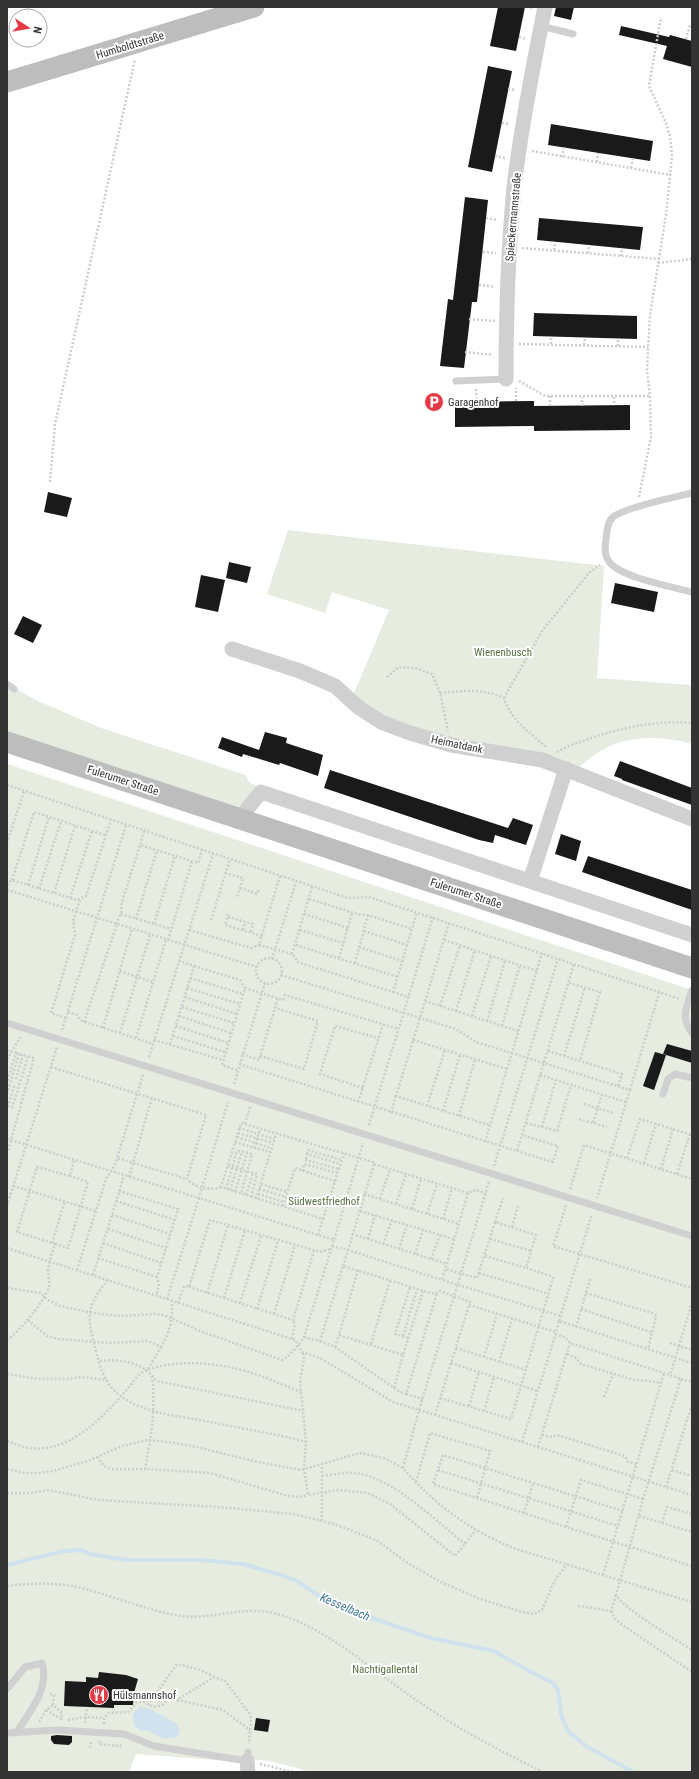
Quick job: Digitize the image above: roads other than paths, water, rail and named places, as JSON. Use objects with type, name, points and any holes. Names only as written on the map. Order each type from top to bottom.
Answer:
[{"type":"main road","name":"Humboldtstraße","points":[[7,82],[254,7]]},
{"type":"main road","name":"Fulerumer Straße","points":[[7,742],[692,968]]},
{"type":"street","name":"Spieckermannstraße","points":[[506,379],[506,322],[514,185],[545,7]]},
{"type":"street","name":"Heimatdank","points":[[232,648],[300,671],[335,686],[358,707],[381,722],[410,733],[451,745],[542,760],[566,768],[626,794],[692,819]]},
{"type":"street","points":[[530,881],[566,768]]},
{"type":"street","points":[[239,819],[261,792],[692,935]]},
{"type":"lane","points":[[541,26],[573,34]]},
{"type":"lane","name":"Spieckermannstraße","points":[[456,381],[506,379]]},
{"type":"lane","points":[[692,493],[637,507],[617,515],[609,522],[605,546],[608,561],[614,567],[634,577],[692,592]]},
{"type":"lane","points":[[7,684],[14,688]]},
{"type":"lane","points":[[692,990],[684,1019],[687,1027],[692,1033]]},
{"type":"lane","points":[[7,1023],[366,1133],[692,1236]]},
{"type":"lane","points":[[663,1094],[668,1079],[675,1074],[692,1078]]},
{"type":"lane","points":[[7,1689],[25,1667],[42,1663],[45,1673],[42,1693],[16,1733]]},
{"type":"lane","points":[[7,1733],[57,1730],[124,1734],[154,1746],[248,1762]]},
{"type":"water","points":[[141,1705],[141,1707],[150,1709],[177,1724],[180,1731],[178,1735],[174,1738],[163,1738],[146,1730],[142,1731],[134,1726],[133,1713]]},
{"type":"waterway","name":"Kesselbach","points":[[7,1565],[64,1551],[82,1550],[90,1554],[126,1560],[202,1560],[243,1564],[287,1577],[297,1581],[322,1598],[351,1611],[431,1638],[494,1651],[553,1683],[558,1690],[561,1715],[568,1731],[586,1746],[633,1772]]},
{"type":"place","name":"Garagenhof","points":[[434,402]]},
{"type":"place","name":"Hülsmannshof","points":[[99,1695]]},
{"type":"park label","name":"Wienenbusch","points":[[503,652]]},
{"type":"park label","name":"Südwestfriedhof","points":[[324,1201]]},
{"type":"park label","name":"Nachtigallental","points":[[385,1669]]}]
